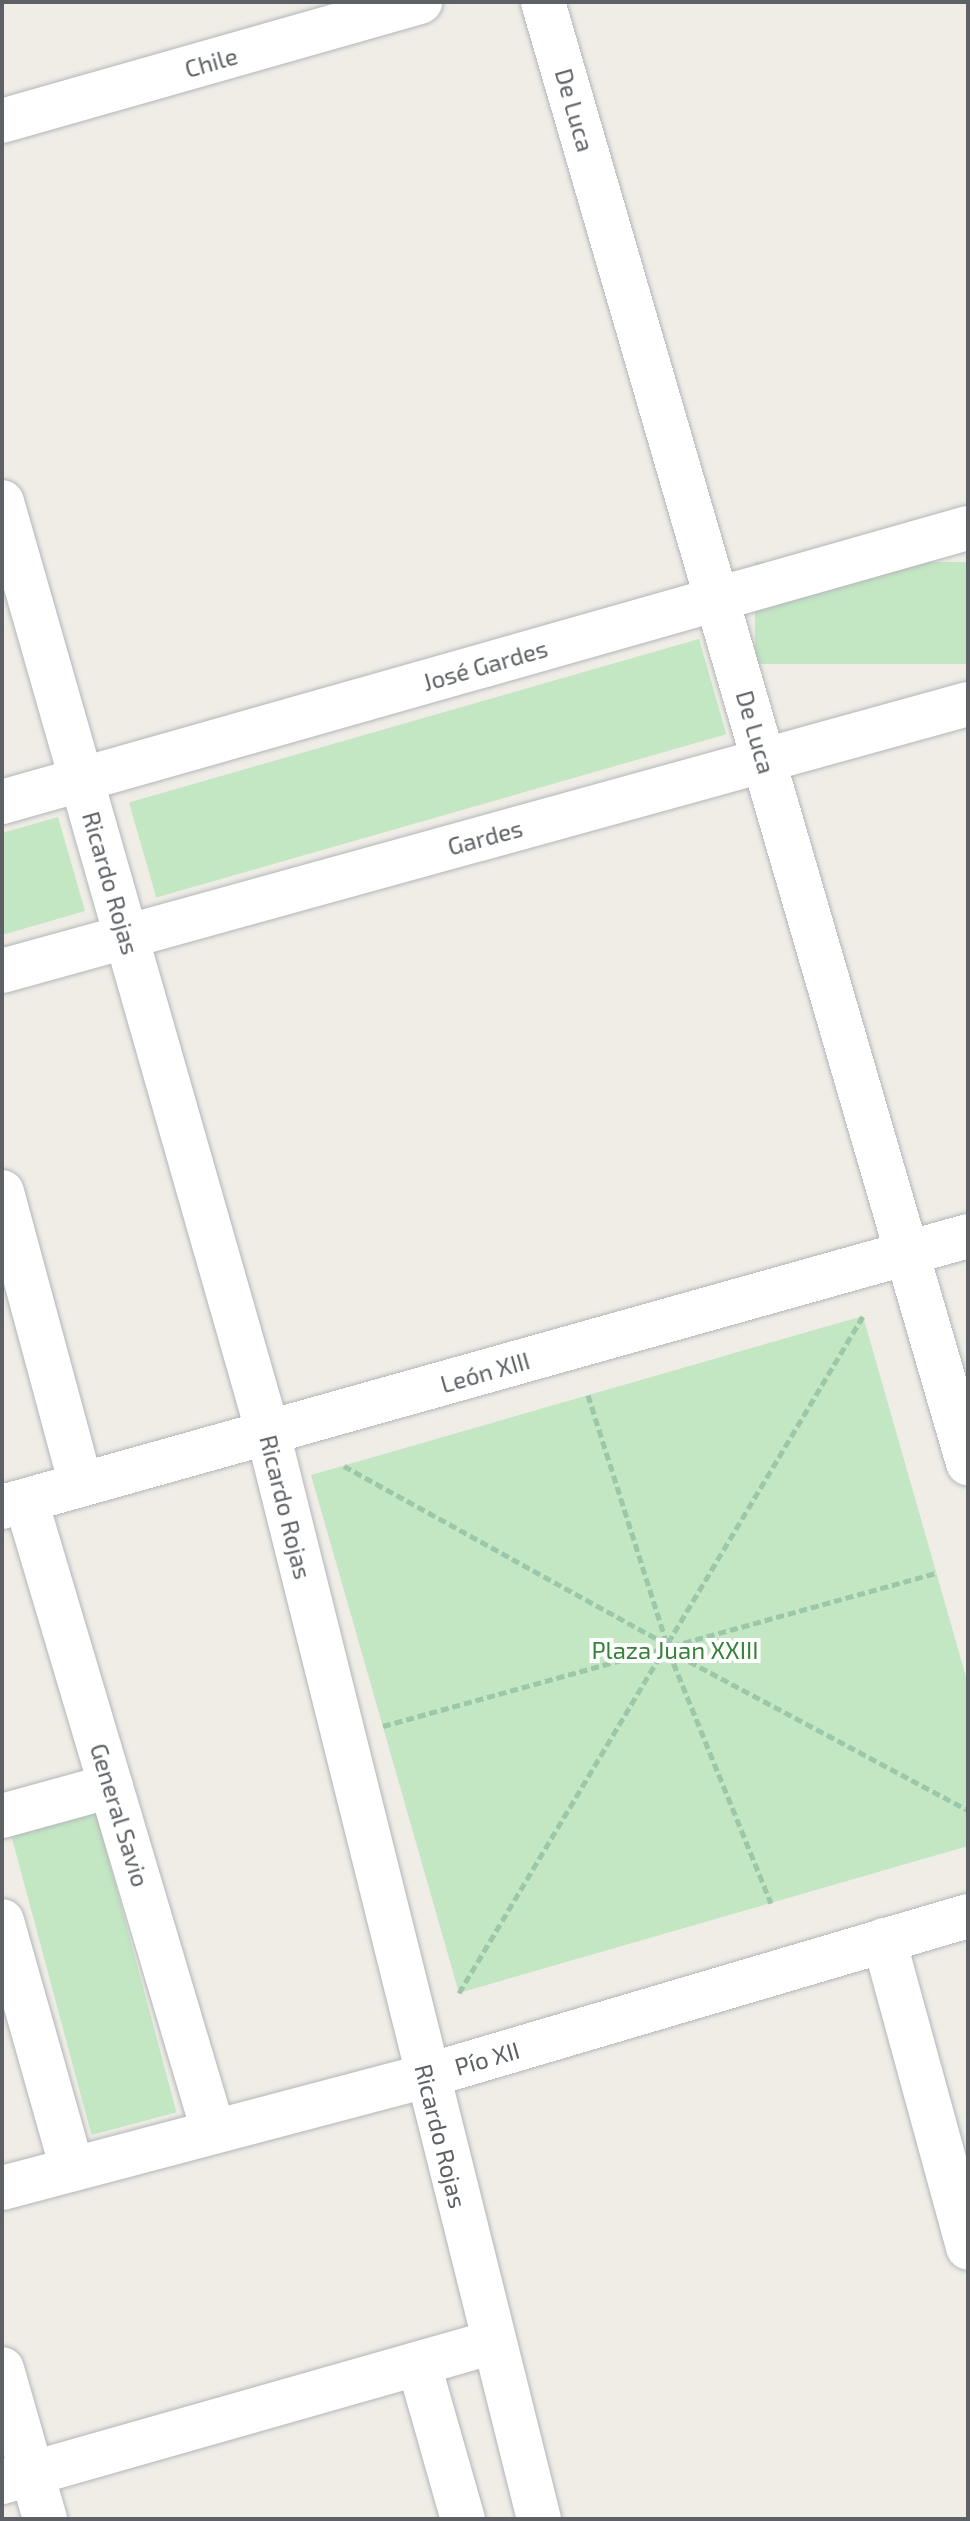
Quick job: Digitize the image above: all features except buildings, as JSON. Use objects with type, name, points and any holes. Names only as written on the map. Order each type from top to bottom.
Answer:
[{"type":"street","name":"Chile","points":[[2,121],[420,2]]},
{"type":"street","name":"De Luca","points":[[543,2],[968,1463]]},
{"type":"street","name":"Ricardo Rojas","points":[[2,502],[268,1433],[539,2519]]},
{"type":"street","name":"José Gardes","points":[[2,802],[968,528]]},
{"type":"street","name":"Gardes","points":[[2,971],[968,704]]},
{"type":"street","points":[[2,1192],[81,1485]]},
{"type":"street","name":"León XIII","points":[[14,1504],[968,1236]]},
{"type":"street","name":"General Savio","points":[[14,1504],[111,1786],[213,2130]]},
{"type":"street","points":[[2,1816],[111,1786]]},
{"type":"street","name":"Pío XII","points":[[2,2188],[426,2076],[968,1916]]},
{"type":"street","points":[[2,1921],[72,2169]]},
{"type":"street","points":[[884,1940],[968,2248]]},
{"type":"street","points":[[17,2478],[493,2342]]},
{"type":"street","points":[[419,2365],[463,2519]]},
{"type":"street","points":[[2,2369],[17,2478],[45,2519]]},
{"type":"path","points":[[459,1993],[863,1316]]},
{"type":"path","points":[[588,1395],[668,1647],[771,1903]]},
{"type":"path","points":[[344,1466],[968,1810]]},
{"type":"path","points":[[383,1726],[936,1573]]},
{"type":"green space","points":[[755,562],[968,562],[968,664],[755,664]]},
{"type":"green space","points":[[699,639],[726,734],[156,898],[129,802]]},
{"type":"green space","points":[[58,817],[85,911],[2,935],[2,833]]},
{"type":"green space","name":"Plaza Juan XXIII","points":[[863,1316],[968,1684],[968,1846],[459,1993],[311,1475]]},
{"type":"green space","points":[[95,1808],[177,2112],[92,2135],[10,1831]]}]
